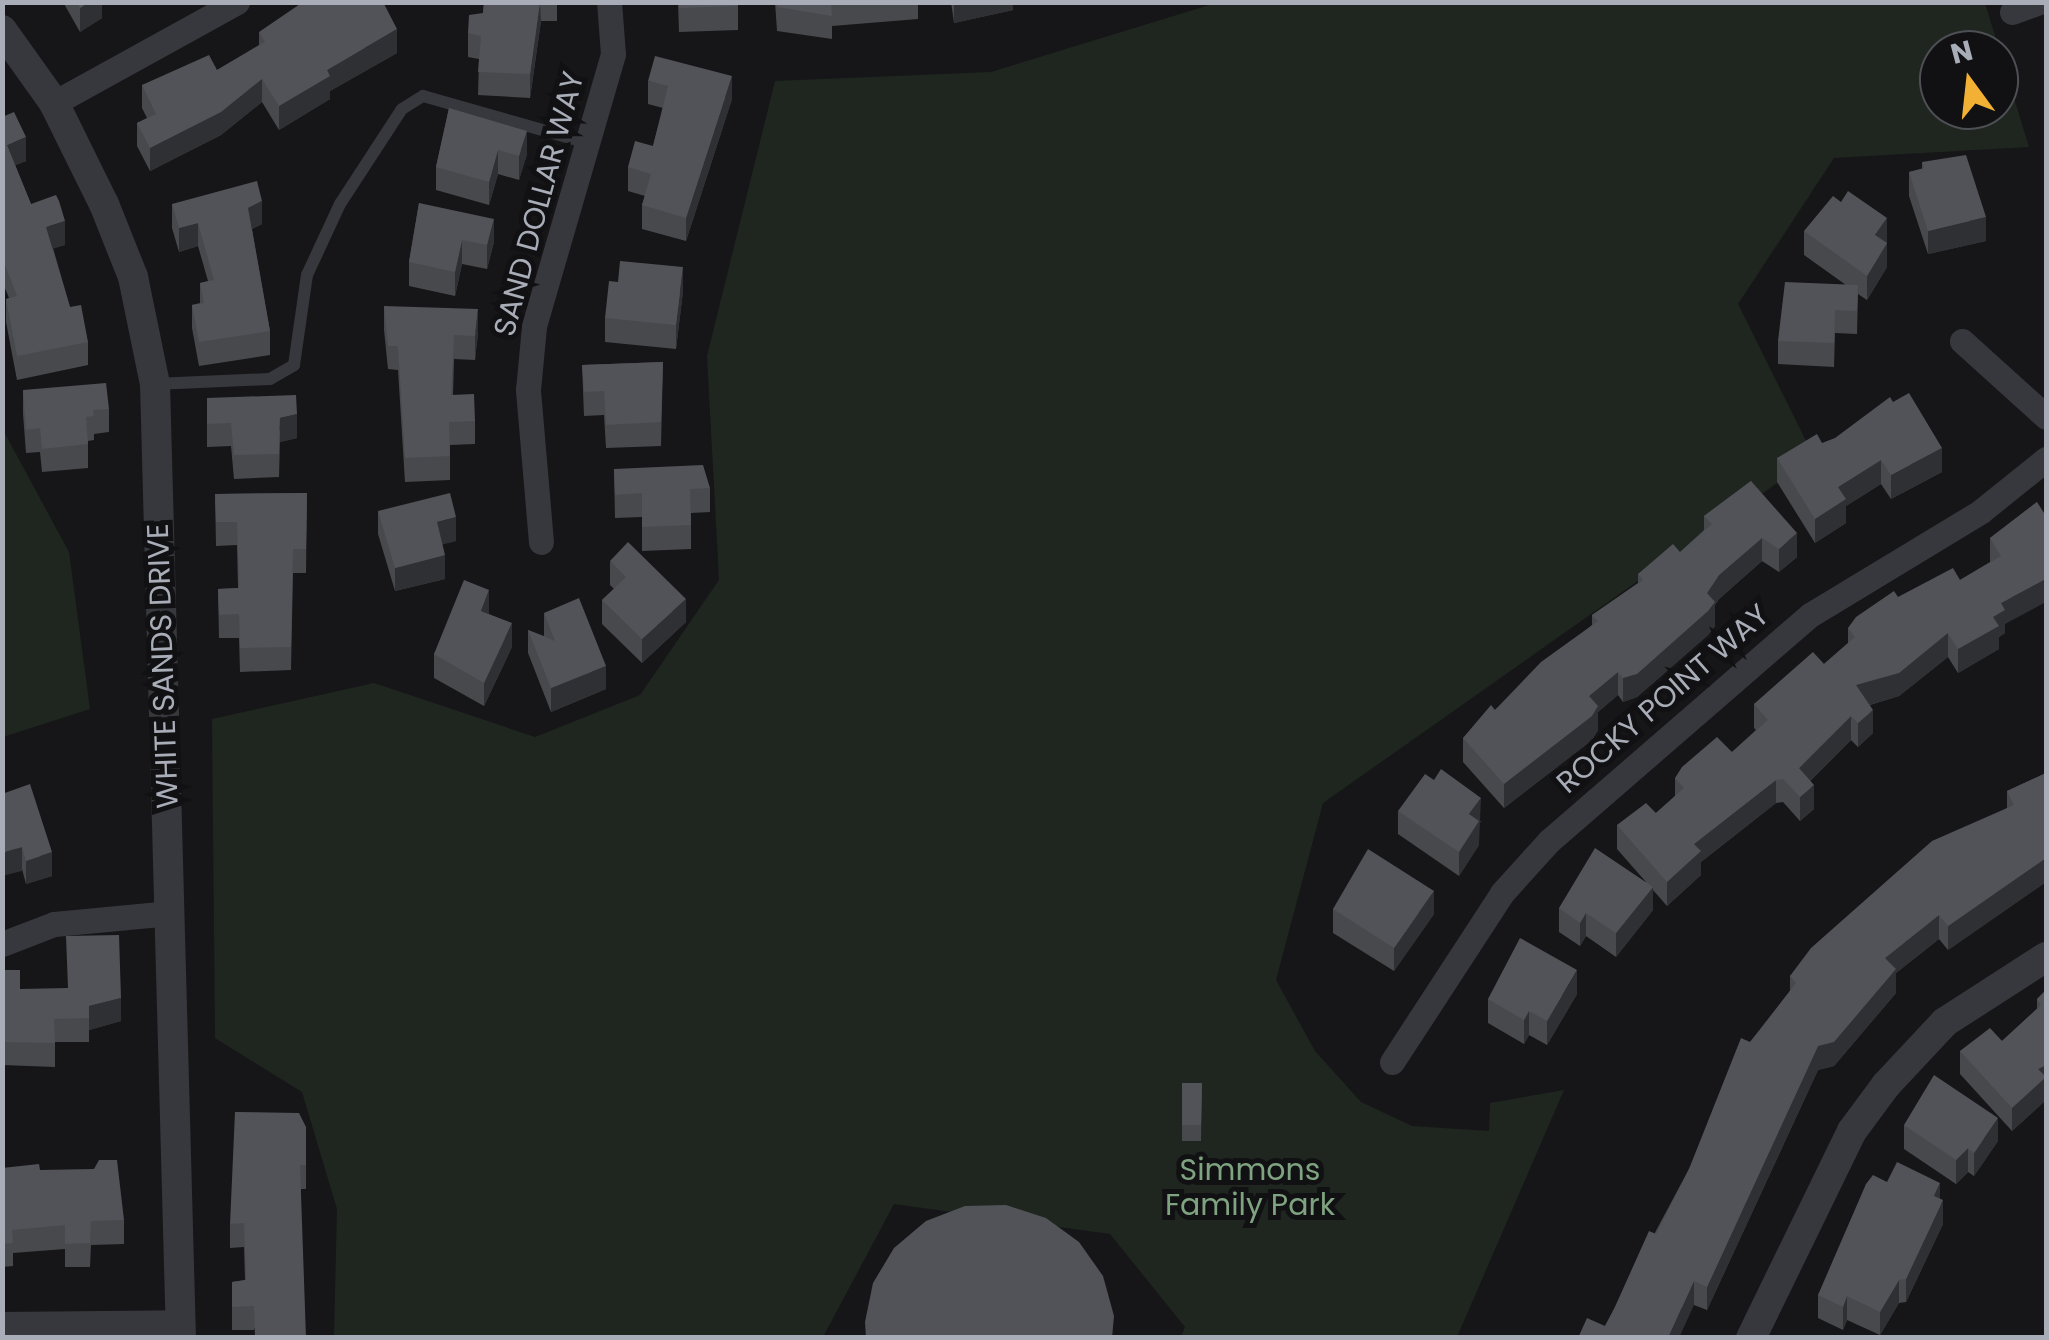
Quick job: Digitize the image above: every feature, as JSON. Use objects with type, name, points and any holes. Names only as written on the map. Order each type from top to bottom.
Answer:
[{"type":"street","points":[[54,103],[237,2]]},
{"type":"street","name":"SAND DOLLAR WAY","points":[[540,542],[528,390],[534,326],[613,54],[609,2]]},
{"type":"street","points":[[2012,12],[2040,2]]},
{"type":"street","name":"WHITE SANDS DRIVE","points":[[2,30],[54,103],[133,278],[155,384],[181,1330]]},
{"type":"street","points":[[1962,341],[2046,417]]},
{"type":"street","name":"ROCKY POINT WAY","points":[[1392,1062],[1502,893],[1549,840],[1810,615],[1980,512],[2046,460]]},
{"type":"street","points":[[2,944],[54,924],[170,912]]},
{"type":"street","points":[[1750,1338],[1852,1131],[1886,1085],[1945,1022],[2046,957]]},
{"type":"street","points":[[2,1324],[181,1330]]},
{"type":"lane","points":[[155,384],[270,379],[294,365],[307,275],[340,204],[402,109],[424,96],[588,143]]},
{"type":"green space","name":"Simmons Family Park","points":[[1216,3],[1985,3],[1993,30],[1919,30],[1919,130],[2019,130],[2019,114],[2029,147],[1834,158],[1738,304],[1814,457],[1323,803],[1276,980],[1315,1051],[1361,1102],[1412,1126],[1489,1131],[1490,1103],[1564,1090],[1457,1337],[1181,1337],[1185,1327],[1110,1234],[894,1204],[823,1337],[334,1337],[337,1209],[302,1092],[215,1038],[212,719],[374,683],[535,737],[640,695],[719,580],[707,356],[775,81],[991,72]]},
{"type":"green space","points":[[3,430],[69,552],[90,709],[3,737]]},
{"type":"building","points":[[303,2],[383,2],[397,29],[327,70],[330,76],[279,106],[262,79],[221,112],[150,148],[137,123],[156,114],[142,85],[209,55],[217,70],[265,42],[259,32]]},
{"type":"building","points":[[484,2],[540,2],[530,74],[478,72],[481,36],[468,33],[469,15],[483,13]]},
{"type":"building","points":[[679,2],[738,2],[738,6],[679,8]]},
{"type":"building","points":[[776,2],[834,2],[832,16],[777,7]]},
{"type":"building","points":[[655,56],[732,76],[686,218],[642,205],[651,174],[628,167],[635,141],[653,146],[668,86],[648,81]]},
{"type":"building","points":[[449,108],[527,131],[519,156],[498,150],[489,182],[436,167]]},
{"type":"building","points":[[14,112],[26,137],[7,145],[31,204],[56,195],[59,201],[65,221],[46,227],[70,307],[81,305],[88,342],[17,356],[6,299],[17,296],[2,257],[2,117]]},
{"type":"building","points":[[1966,155],[1986,217],[1928,231],[1909,172],[1924,168],[1922,162]]},
{"type":"building","points":[[257,181],[262,201],[248,208],[270,331],[199,342],[192,305],[204,303],[200,283],[214,280],[198,223],[179,228],[172,204]]},
{"type":"building","points":[[1848,191],[1887,218],[1875,235],[1887,243],[1867,276],[1804,231],[1833,196],[1841,202]]},
{"type":"building","points":[[419,203],[494,219],[487,245],[462,240],[455,272],[409,262]]},
{"type":"building","points":[[620,261],[683,267],[676,325],[605,318],[609,281],[618,282]]},
{"type":"building","points":[[1785,282],[1858,285],[1857,311],[1835,310],[1834,343],[1778,341]]},
{"type":"building","points":[[384,306],[478,309],[475,336],[454,335],[451,395],[474,394],[475,421],[449,422],[450,456],[405,458],[398,346],[388,346]]},
{"type":"building","points":[[663,362],[661,422],[606,425],[604,391],[584,392],[582,365]]},
{"type":"building","points":[[106,383],[109,409],[93,410],[94,416],[86,417],[88,444],[42,449],[40,428],[26,430],[23,390]]},
{"type":"building","points":[[1909,393],[1942,448],[1891,475],[1881,460],[1838,487],[1846,499],[1815,519],[1777,458],[1817,434],[1822,443],[1835,438],[1890,397],[1893,402]]},
{"type":"building","points":[[296,395],[297,414],[280,418],[279,454],[234,455],[231,423],[207,424],[207,398]]},
{"type":"building","points":[[703,465],[710,488],[690,489],[691,525],[642,527],[642,493],[615,495],[614,469]]},
{"type":"building","points":[[1751,481],[1797,533],[1779,549],[1762,538],[1719,575],[1707,593],[1715,602],[1708,611],[1637,674],[1623,678],[1618,672],[1589,696],[1598,706],[1592,716],[1504,784],[1463,738],[1491,705],[1495,710],[1541,662],[1598,621],[1592,615],[1643,580],[1638,574],[1673,544],[1680,552],[1712,524],[1704,516]]},
{"type":"building","points":[[307,493],[306,549],[293,549],[291,647],[240,648],[239,614],[219,615],[218,589],[239,588],[237,522],[216,522],[215,494]]},
{"type":"building","points":[[450,493],[456,517],[437,522],[445,555],[395,568],[378,511]]},
{"type":"building","points":[[2037,502],[2046,516],[2046,579],[2001,603],[2005,610],[1993,617],[1999,626],[1958,649],[1948,633],[1899,673],[1856,685],[1873,710],[1858,723],[1851,716],[1799,768],[1814,785],[1800,797],[1783,779],[1776,780],[1694,844],[1701,851],[1667,882],[1617,825],[1646,803],[1656,813],[1684,788],[1675,778],[1682,767],[1717,737],[1732,752],[1768,720],[1754,704],[1813,652],[1824,664],[1855,637],[1848,628],[1856,617],[1894,591],[1898,597],[1953,568],[1960,580],[2001,556],[1990,538]]},
{"type":"building","points":[[628,542],[686,599],[642,639],[602,600],[626,577],[610,561]]},
{"type":"building","points":[[464,580],[489,590],[481,611],[512,623],[484,683],[434,654]]},
{"type":"building","points":[[579,598],[606,666],[551,688],[528,630],[555,641],[544,613]]},
{"type":"building","points":[[1441,769],[1481,798],[1469,814],[1479,821],[1459,852],[1398,811],[1425,774],[1434,780]]},
{"type":"building","points":[[2046,773],[2046,858],[1948,926],[1939,915],[1885,958],[1896,969],[1834,1042],[1818,1046],[1707,1287],[1694,1281],[1668,1338],[1578,1338],[1587,1318],[1605,1326],[1649,1231],[1656,1234],[1689,1169],[1741,1038],[1750,1042],[1759,1031],[1796,983],[1790,976],[1811,948],[1932,841],[2014,805],[2007,791]]},
{"type":"building","points":[[30,784],[52,852],[26,861],[22,847],[2,853],[2,794]]},
{"type":"building","points":[[1595,848],[1653,887],[1616,933],[1586,913],[1580,923],[1559,908]]},
{"type":"building","points":[[1368,849],[1434,891],[1394,948],[1333,909]]},
{"type":"building","points":[[119,935],[121,998],[89,1006],[89,1018],[54,1019],[55,1043],[2,1042],[2,970],[20,970],[20,989],[68,988],[66,936]]},
{"type":"building","points":[[1520,938],[1577,970],[1547,1021],[1529,1011],[1524,1020],[1488,999]]},
{"type":"building","points":[[2046,990],[2046,1065],[2038,1069],[2046,1077],[2012,1108],[1960,1051],[1990,1028],[2002,1041],[2041,1005],[2037,999]]},
{"type":"building","points":[[1934,1075],[1998,1118],[1974,1153],[1968,1148],[1956,1160],[1904,1125]]},
{"type":"building","points":[[1182,1083],[1202,1083],[1201,1125],[1182,1125]]},
{"type":"building","points":[[235,1112],[299,1113],[306,1127],[306,1165],[300,1165],[306,1338],[255,1338],[254,1306],[232,1307],[232,1282],[246,1280],[244,1223],[230,1224]]},
{"type":"building","points":[[99,1160],[117,1160],[124,1220],[91,1221],[90,1243],[65,1244],[65,1225],[12,1230],[13,1243],[2,1244],[2,1168],[39,1164],[40,1170],[94,1169]]},
{"type":"building","points":[[1897,1162],[1940,1183],[1934,1196],[1943,1200],[1906,1279],[1899,1280],[1880,1312],[1847,1296],[1843,1307],[1818,1295],[1866,1184],[1873,1175],[1887,1182]]},
{"type":"building","points":[[1006,1205],[1046,1218],[1079,1242],[1103,1276],[1114,1316],[1112,1338],[866,1338],[865,1322],[873,1283],[894,1248],[926,1221],[965,1206]]}]
